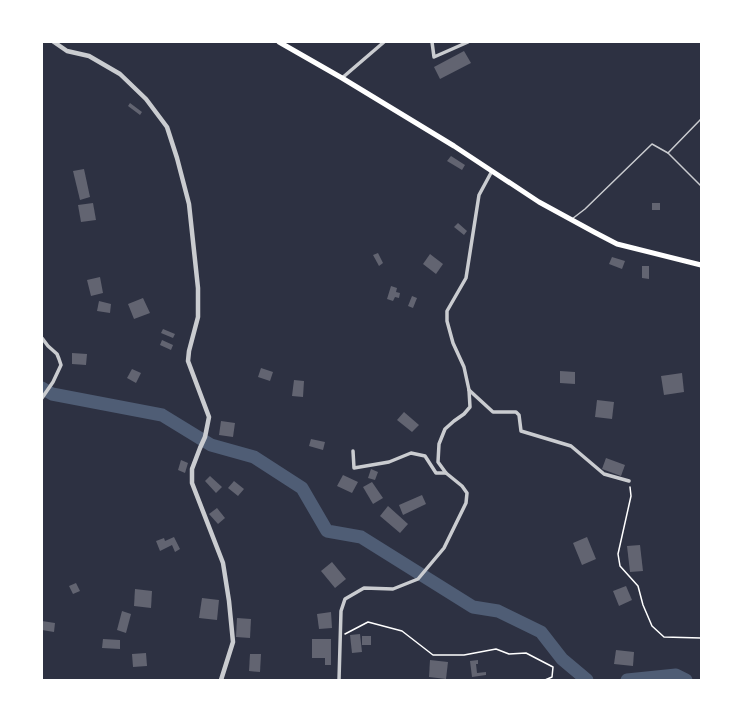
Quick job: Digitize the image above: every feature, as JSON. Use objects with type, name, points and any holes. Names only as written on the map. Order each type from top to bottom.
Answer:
[{"type":"main road","points":[[279,42],[342,78],[454,146],[539,202],[571,220],[617,244],[701,265]]},
{"type":"street","points":[[54,42],[67,51],[89,56],[120,74],[146,99],[167,127],[177,158],[189,204],[198,295],[198,317],[188,351],[188,362],[209,417],[205,437],[192,469],[192,483],[224,563],[233,642],[221,680]]},
{"type":"street","points":[[342,78],[384,42]]},
{"type":"street","points":[[432,42],[434,57],[468,42]]},
{"type":"street","points":[[339,680],[340,611],[345,599],[364,588],[393,589],[418,579],[444,548],[466,503],[467,493],[462,486],[446,473],[438,462],[439,444],[445,429],[464,414],[470,407],[469,390],[464,367],[453,343],[447,321],[447,311],[466,278],[479,195],[492,171]]},
{"type":"street","points":[[42,338],[57,354],[61,365],[53,382],[43,397]]},
{"type":"street","points":[[469,390],[493,412],[516,412],[519,416],[522,431],[571,446],[604,474],[628,481]]},
{"type":"street","points":[[353,451],[354,468],[389,462],[411,453],[425,456],[436,473],[446,473]]},
{"type":"lane","points":[[668,153],[701,119]]},
{"type":"lane","points":[[698,122],[701,126]]},
{"type":"lane","points":[[571,220],[585,209],[652,144],[668,153],[701,186]]},
{"type":"path","points":[[628,481],[631,496],[618,554],[620,566],[638,586],[643,604],[652,626],[664,637],[701,638]]},
{"type":"path","points":[[340,637],[368,622],[402,632],[433,655],[464,655],[496,649],[509,654],[526,653],[553,667],[552,676],[545,680]]},
{"type":"building","points":[[464,51],[471,63],[440,79],[434,67]]},
{"type":"building","points":[[130,103],[142,112],[140,115],[128,106]]},
{"type":"building","points":[[451,156],[465,165],[462,170],[447,161]]},
{"type":"building","points":[[84,169],[90,197],[80,200],[73,171]]},
{"type":"building","points":[[93,203],[96,220],[81,222],[78,205]]},
{"type":"building","points":[[652,203],[660,203],[660,210],[652,210]]},
{"type":"building","points":[[458,223],[467,231],[464,235],[454,227]]},
{"type":"building","points":[[378,253],[383,263],[379,266],[373,255]]},
{"type":"building","points":[[430,254],[443,264],[436,274],[423,264]]},
{"type":"building","points":[[612,257],[625,261],[622,269],[609,264]]},
{"type":"building","points":[[642,266],[649,266],[649,279],[642,278]]},
{"type":"building","points":[[100,277],[103,293],[91,296],[87,280]]},
{"type":"building","points":[[391,286],[397,288],[396,292],[400,293],[399,298],[395,297],[393,301],[387,299]]},
{"type":"building","points":[[412,296],[417,298],[413,308],[408,306]]},
{"type":"building","points":[[143,298],[150,313],[134,319],[128,304]]},
{"type":"building","points":[[99,301],[111,304],[110,313],[97,311]]},
{"type":"building","points":[[163,329],[175,334],[173,338],[161,333]]},
{"type":"building","points":[[162,340],[173,345],[171,350],[160,345]]},
{"type":"building","points":[[72,353],[87,354],[86,365],[72,364]]},
{"type":"building","points":[[261,368],[273,372],[270,381],[258,377]]},
{"type":"building","points":[[132,369],[141,373],[136,383],[127,378]]},
{"type":"building","points":[[560,371],[575,372],[575,384],[560,383]]},
{"type":"building","points":[[682,373],[684,392],[664,395],[661,376]]},
{"type":"building","points":[[294,380],[304,381],[303,397],[292,396]]},
{"type":"building","points":[[597,400],[614,402],[612,419],[595,417]]},
{"type":"building","points":[[404,412],[419,425],[412,432],[397,420]]},
{"type":"building","points":[[221,421],[235,423],[233,437],[219,435]]},
{"type":"building","points":[[311,439],[325,442],[323,450],[309,446]]},
{"type":"building","points":[[606,458],[625,465],[621,476],[602,469]]},
{"type":"building","points":[[181,460],[188,463],[185,473],[178,470]]},
{"type":"building","points":[[371,469],[378,472],[375,480],[368,478]]},
{"type":"building","points":[[343,475],[358,482],[352,493],[337,486]]},
{"type":"building","points":[[210,476],[222,487],[216,493],[205,481]]},
{"type":"building","points":[[234,481],[244,489],[238,496],[228,488]]},
{"type":"building","points":[[372,482],[383,498],[373,504],[363,487]]},
{"type":"building","points":[[422,495],[426,504],[403,515],[399,505]]},
{"type":"building","points":[[388,506],[408,524],[400,533],[380,516]]},
{"type":"building","points":[[217,508],[225,518],[218,524],[209,514]]},
{"type":"building","points":[[174,537],[180,549],[175,552],[172,545],[160,551],[156,541],[164,538],[165,541]]},
{"type":"building","points":[[587,537],[596,559],[582,565],[573,543]]},
{"type":"building","points":[[640,545],[643,571],[630,572],[627,546]]},
{"type":"building","points":[[332,562],[346,579],[335,588],[321,571]]},
{"type":"building","points":[[76,583],[80,591],[73,594],[69,586]]},
{"type":"building","points":[[626,586],[632,600],[619,606],[613,591]]},
{"type":"building","points":[[135,589],[152,591],[151,608],[134,606]]},
{"type":"building","points":[[202,598],[219,600],[217,620],[199,618]]},
{"type":"building","points":[[122,611],[131,614],[126,633],[117,630]]},
{"type":"building","points":[[331,612],[332,628],[319,629],[317,614]]},
{"type":"building","points":[[237,618],[251,619],[250,638],[236,637]]},
{"type":"building","points":[[42,621],[55,623],[54,632],[42,630]]},
{"type":"building","points":[[360,634],[362,652],[352,653],[350,635]]},
{"type":"building","points":[[362,636],[371,636],[371,645],[362,645]]},
{"type":"building","points":[[103,639],[120,640],[120,649],[102,648]]},
{"type":"building","points":[[312,639],[331,639],[331,665],[325,665],[325,658],[312,658]]},
{"type":"building","points":[[616,650],[634,652],[633,666],[614,664]]},
{"type":"building","points":[[146,653],[147,666],[133,667],[132,654]]},
{"type":"building","points":[[250,654],[261,654],[260,672],[249,671]]},
{"type":"building","points":[[430,660],[448,662],[446,679],[429,677]]},
{"type":"building","points":[[478,660],[478,664],[476,664],[477,673],[486,672],[486,675],[472,677],[470,661]]},
{"type":"waterway","points":[[42,388],[52,394],[162,415],[211,445],[254,457],[302,488],[327,531],[361,537],[473,607],[498,611],[541,632],[562,659],[587,680]]},
{"type":"waterway","points":[[627,680],[676,675],[686,680]]}]
